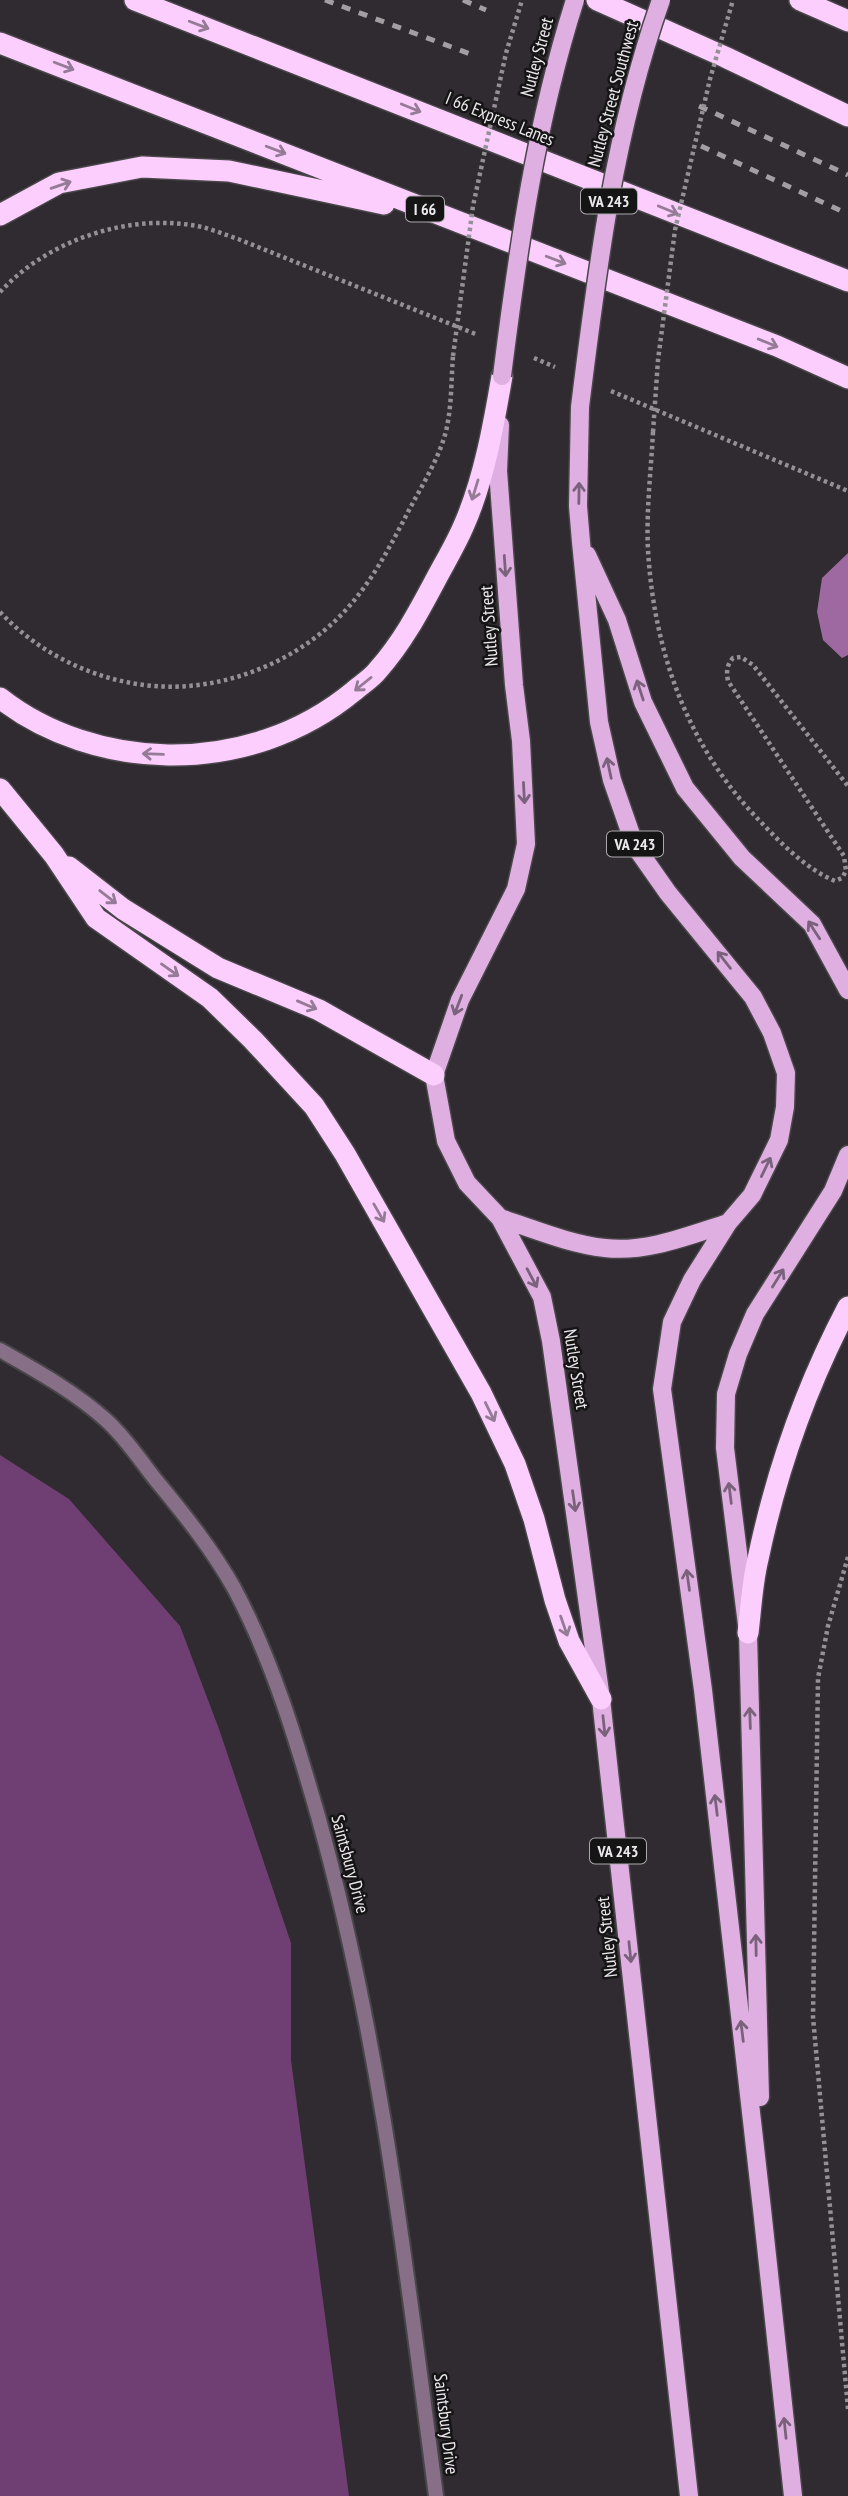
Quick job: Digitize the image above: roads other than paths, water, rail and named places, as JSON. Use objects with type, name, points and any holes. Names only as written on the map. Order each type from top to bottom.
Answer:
[{"type":"highway","name":"I 66 Express Lanes","points":[[135,0],[848,281]]},
{"type":"highway","points":[[597,0],[848,116]]},
{"type":"highway","points":[[800,0],[848,21]]},
{"type":"highway","name":"I 66","points":[[0,43],[777,346],[848,378]]},
{"type":"highway","points":[[0,215],[60,183],[142,167],[229,171],[338,193],[461,223]]},
{"type":"highway","points":[[0,698],[46,726],[94,745],[157,755],[198,755],[247,747],[293,730],[337,705],[376,673],[409,631],[465,523],[491,440],[502,376]]},
{"type":"highway","points":[[0,789],[54,855],[96,918],[210,998],[314,1106],[345,1154],[481,1394],[515,1464],[534,1519],[555,1600],[569,1641],[601,1699]]},
{"type":"highway","points":[[54,855],[123,909],[218,968],[319,1010],[434,1075]]},
{"type":"highway","points":[[748,1633],[757,1561],[787,1453],[848,1307]]},
{"type":"main road","name":"Nutley Street","points":[[575,0],[545,106],[527,195],[502,376],[498,471],[514,685],[521,741],[526,844],[516,889],[460,1000],[434,1075],[446,1141],[467,1182],[500,1218],[542,1297],[555,1366],[601,1699],[689,2496]]},
{"type":"main road","name":"Nutley Street Southwest","points":[[581,542],[578,506],[580,407],[598,264],[618,146],[661,0]]},
{"type":"main road","name":"VA 243","points":[[581,542],[617,620],[643,702],[685,788],[742,858],[812,924],[848,990]]},
{"type":"main road","name":"VA 243","points":[[581,542],[599,722],[611,780],[635,846],[668,893],[753,997],[772,1033],[786,1073],[785,1107],[779,1140],[752,1195],[728,1223],[692,1279],[672,1322],[662,1389],[703,1690],[793,2496]]},
{"type":"main road","name":"VA 243","points":[[762,2209],[748,1633],[725,1448],[726,1394],[738,1354],[755,1314],[833,1191],[848,1154]]},
{"type":"main road","name":"Nutley Street","points":[[500,1218],[561,1238],[607,1248],[642,1246],[728,1223]]},
{"type":"street","name":"Saintsbury Drive","points":[[0,1350],[52,1380],[108,1421],[197,1530],[233,1588],[261,1648],[301,1757],[337,1882],[365,2010],[409,2289],[436,2496]]},
{"type":"railway","points":[[325,0],[473,55]]},
{"type":"railway","points":[[463,0],[486,10]]},
{"type":"railway","points":[[699,106],[848,175]]},
{"type":"railway","points":[[701,146],[848,214]]}]
